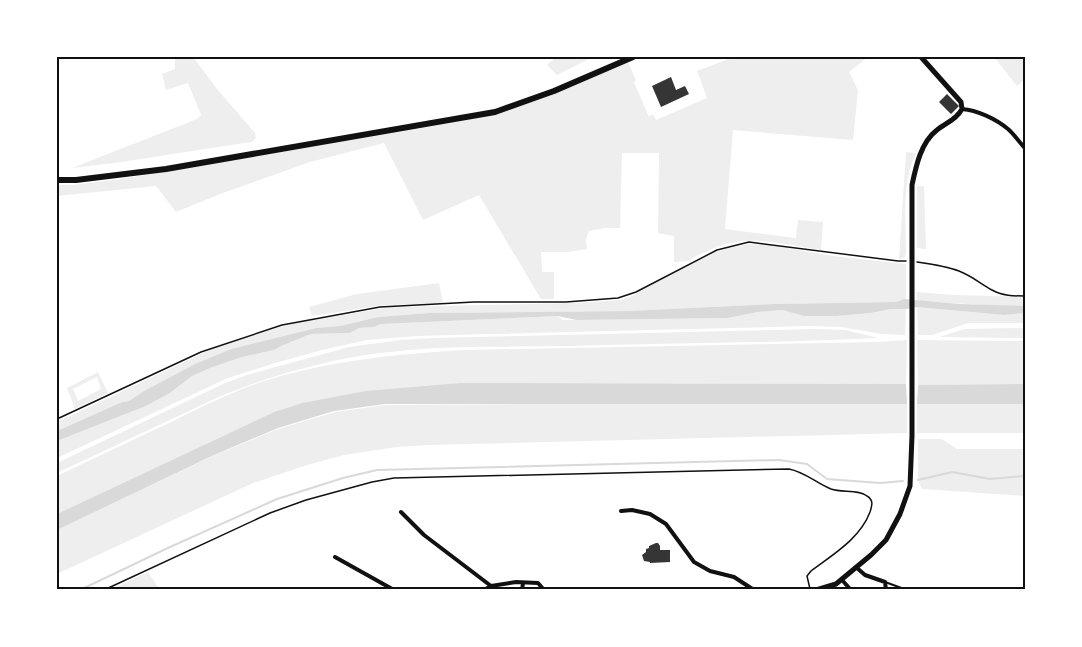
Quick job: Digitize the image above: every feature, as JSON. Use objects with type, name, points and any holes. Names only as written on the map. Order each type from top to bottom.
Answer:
[{"type":"main road","points":[[57,180],[76,180],[166,169],[495,112],[554,91],[633,57]]},
{"type":"street","points":[[816,590],[842,580],[886,540],[900,514],[910,486],[912,194],[915,169],[924,148],[935,131],[956,118],[962,109],[961,102],[921,57]]},
{"type":"street","points":[[962,109],[996,121],[1008,129],[1025,148]]},
{"type":"street","points":[[621,511],[632,510],[650,514],[666,524],[694,562],[710,571],[734,577],[754,590]]},
{"type":"street","points":[[401,512],[424,535],[491,586]]},
{"type":"street","points":[[335,557],[394,590]]},
{"type":"street","points":[[857,568],[866,575],[885,582],[886,590]]},
{"type":"street","points":[[842,580],[851,590]]},
{"type":"street","points":[[522,590],[523,583]]},
{"type":"street","points":[[483,590],[491,586],[523,583],[538,583],[544,590]]},
{"type":"lane","points":[[885,582],[907,590]]},
{"type":"path","points":[[57,419],[201,352],[282,325],[380,307],[474,302],[566,302],[618,298],[636,292],[717,250],[749,242],[942,266],[959,271],[1003,295],[1025,296]]},
{"type":"path","points":[[104,590],[270,513],[317,497],[394,478],[789,469],[798,471],[829,488],[867,495],[872,505],[861,529],[840,550],[810,571],[807,576],[810,590]]},
{"type":"shaded area","points":[[175,57],[193,57],[255,133],[256,138],[252,142],[72,168],[197,119],[201,115],[188,83],[166,90],[162,74],[175,69]]},
{"type":"shaded area","points":[[556,57],[593,57],[557,75],[547,65]]},
{"type":"shaded area","points":[[734,57],[868,57],[849,72],[858,90],[853,140],[733,130],[725,229],[796,238],[798,220],[823,222],[821,250],[776,242],[741,241],[716,247],[690,261],[674,262],[674,236],[658,233],[659,153],[622,153],[620,228],[589,231],[586,239],[587,249],[541,252],[542,272],[554,272],[554,299],[541,299],[479,195],[423,220],[384,143],[310,162],[176,212],[156,186],[57,196],[57,185],[121,179],[486,116],[555,93],[628,62],[649,117],[653,114],[656,120],[707,98],[697,71]]},
{"type":"shaded area","points":[[994,57],[1025,57],[1025,79],[1017,86]]},
{"type":"shaded area","points":[[906,152],[916,153],[906,189],[906,253],[905,258],[899,259]]},
{"type":"shaded area","points":[[917,186],[924,186],[926,249],[917,248]]},
{"type":"shaded area","points":[[749,244],[906,264],[906,299],[896,302],[774,304],[628,311],[429,313],[378,317],[340,326],[316,328],[231,349],[195,364],[129,401],[57,431],[57,422],[216,347],[257,333],[300,322],[391,307],[621,300],[714,253]]},
{"type":"shaded area","points":[[439,283],[443,303],[384,305],[312,316],[309,307],[357,294]]},
{"type":"shaded area","points":[[917,292],[1025,297],[1025,306],[917,301]]},
{"type":"shaded area","points":[[904,299],[1025,306],[1025,313],[1004,315],[917,307],[837,316],[804,316],[782,310],[728,318],[577,320],[557,316],[381,324],[359,328],[350,333],[311,334],[274,350],[242,357],[210,368],[192,376],[170,393],[146,406],[57,441],[57,431],[129,401],[195,364],[231,349],[316,328],[340,326],[378,317],[429,313],[628,311],[774,304],[896,302]]},
{"type":"shaded area","points":[[917,307],[1004,315],[1025,313],[1025,323],[968,323],[932,335],[918,335]]},
{"type":"shaded area","points":[[906,309],[905,335],[882,334],[841,327],[809,326],[417,336],[367,340],[322,350],[228,378],[57,458],[57,441],[146,406],[170,393],[192,376],[210,368],[242,357],[274,350],[311,334],[350,333],[359,328],[381,324],[557,316],[563,320],[728,318],[782,310],[804,316],[837,316]]},
{"type":"shaded area","points":[[1025,328],[1025,338],[939,337],[965,329]]},
{"type":"shaded area","points":[[845,330],[879,338],[449,348],[403,350],[360,356],[300,369],[223,395],[57,473],[57,463],[223,384],[247,375],[349,347],[433,338]]},
{"type":"shaded area","points":[[907,340],[906,384],[460,383],[302,403],[274,412],[57,514],[57,476],[237,391],[311,369],[387,356],[464,350]]},
{"type":"shaded area","points":[[917,340],[1025,341],[1025,384],[918,385]]},
{"type":"shaded area","points":[[98,372],[108,393],[75,409],[67,388]],"holes":[[[97,377],[101,389],[78,401],[73,389]]]},
{"type":"shaded area","points":[[460,383],[906,384],[907,404],[385,404],[334,411],[278,428],[214,455],[57,530],[57,514],[274,412],[302,403],[366,391]]},
{"type":"shaded area","points":[[1025,384],[1025,404],[917,404],[918,385]]},
{"type":"shaded area","points":[[907,404],[907,433],[428,445],[344,455],[253,483],[57,574],[57,530],[215,455],[278,429],[335,412],[385,405]]},
{"type":"shaded area","points":[[917,404],[1025,404],[1025,433],[917,433]]},
{"type":"shaded area","points":[[918,439],[942,439],[957,449],[1025,449],[1025,496],[922,489],[918,480]]},
{"type":"shaded area","points":[[148,572],[160,590],[109,590]]},
{"type":"building","points":[[671,77],[676,90],[685,86],[689,94],[661,107],[652,86]]},
{"type":"building","points":[[947,94],[959,106],[951,114],[939,102]]},
{"type":"building","points":[[656,543],[660,546],[660,550],[670,550],[670,562],[644,561],[642,555],[646,549]]},
{"type":"waterway","points":[[80,590],[277,499],[377,470],[779,460],[807,464],[827,479],[880,483],[903,481]]},
{"type":"waterway","points":[[918,480],[952,472],[990,479],[1025,476]]}]
